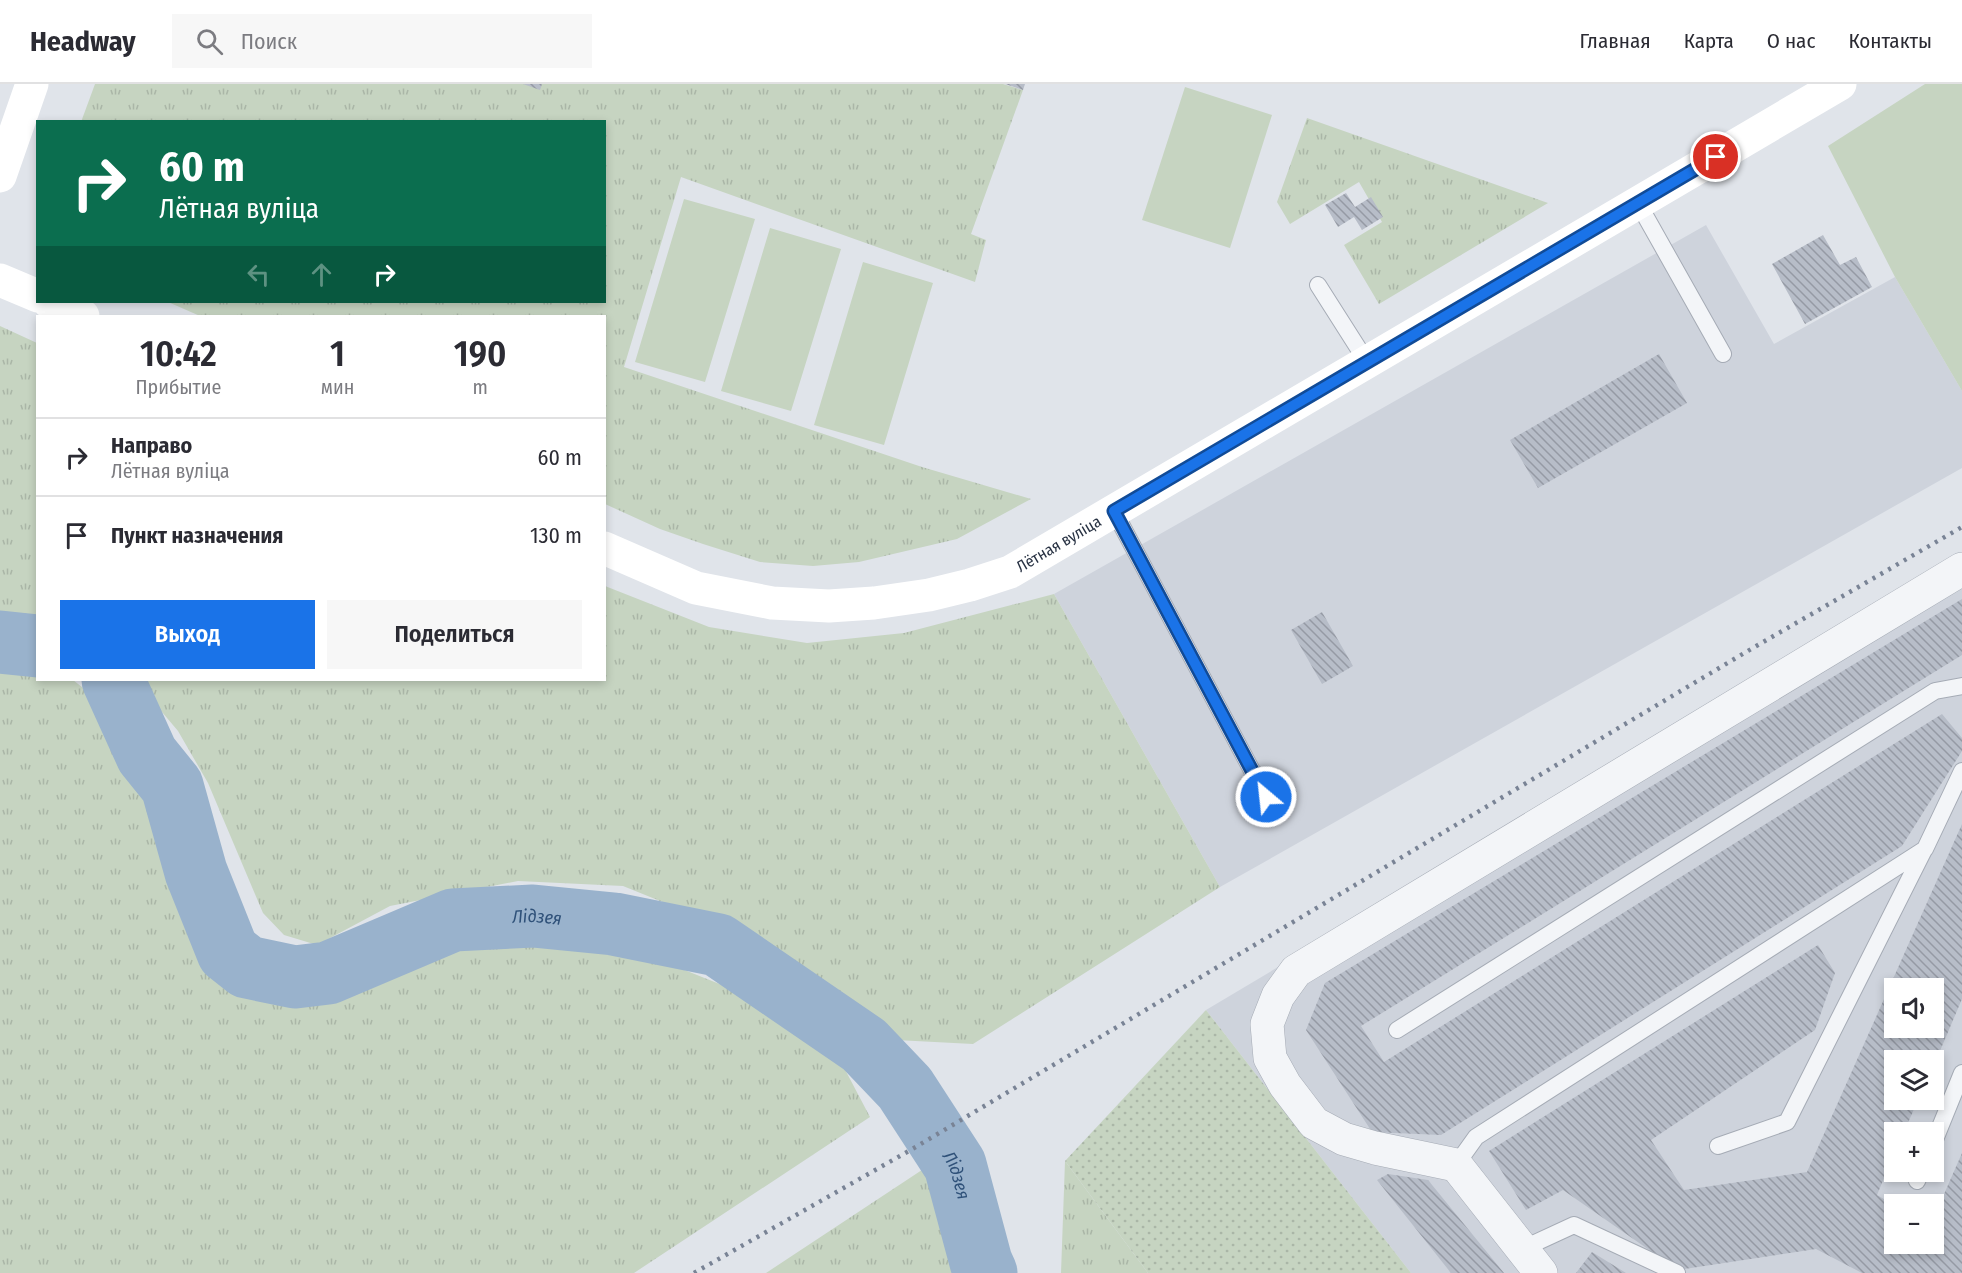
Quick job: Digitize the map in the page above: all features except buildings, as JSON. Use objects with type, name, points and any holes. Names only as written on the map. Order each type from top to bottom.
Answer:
[{"type":"street","points":[[0,176],[32,84]]},
{"type":"street","name":"Лётная вуліца","points":[[606,549],[696,588],[772,603],[829,606],[874,603],[929,595],[1010,572],[1840,84]]},
{"type":"street","points":[[0,280],[36,295]]},
{"type":"street","points":[[51,303],[81,315]]},
{"type":"street","points":[[1531,1261],[1456,1165],[1344,1139],[1314,1123],[1285,1085],[1270,1058],[1267,1024],[1278,996],[1296,971],[1962,569]]},
{"type":"lane","points":[[1638,203],[1723,354]]},
{"type":"lane","points":[[1318,285],[1367,362]]},
{"type":"lane","points":[[1114,511],[1266,797]]},
{"type":"lane","points":[[1397,1030],[1935,691],[1962,686]]},
{"type":"lane","points":[[1718,1146],[1787,1122],[1962,771]]},
{"type":"lane","points":[[1456,1165],[1476,1137],[1925,849]]},
{"type":"lane","points":[[1942,1122],[1962,1074]]},
{"type":"lane","points":[[1531,1261],[1574,1225],[1677,1273]]},
{"type":"shaded area","points":[[1706,225],[1774,344],[1895,277],[1962,391],[1962,468],[1220,887],[1054,594]]},
{"type":"shaded area","points":[[1962,559],[1962,1273],[1411,1273],[1206,1010]]},
{"type":"green space","points":[[95,84],[1003,84],[1023,90],[971,234],[986,240],[975,282],[681,177],[624,367],[922,467],[1031,499],[957,539],[859,562],[813,566],[760,562],[660,529],[606,504],[606,315],[198,315],[170,303],[606,303],[606,120],[82,120]]},
{"type":"green space","points":[[1925,84],[1962,84],[1962,391],[1895,277],[1828,146]]},
{"type":"green space","points":[[1185,87],[1272,115],[1230,248],[1142,220]]},
{"type":"green space","points":[[1307,118],[1548,203],[1379,304],[1344,245],[1382,222],[1359,182],[1290,224],[1277,202]]},
{"type":"green space","points":[[684,199],[755,219],[705,382],[635,362]]},
{"type":"green space","points":[[770,228],[841,249],[791,411],[721,391]]},
{"type":"green space","points":[[863,262],[933,283],[884,445],[814,425]]},
{"type":"green space","points":[[0,326],[36,343],[36,625],[0,618]]},
{"type":"green space","points":[[606,586],[709,627],[807,643],[904,633],[1054,594],[1220,887],[973,1044],[896,1040],[744,935],[623,886],[518,881],[390,906],[317,945],[284,935],[263,913],[208,783],[178,731],[136,681],[606,681]]},
{"type":"green space","points":[[0,661],[36,668],[36,681],[74,681],[92,695],[138,755],[179,875],[228,969],[324,995],[378,984],[421,959],[522,933],[612,941],[727,987],[840,1060],[870,1117],[634,1273],[0,1273]]},
{"type":"green space","points":[[1206,1010],[1411,1273],[1148,1273],[1065,1161]]},
{"type":"green space","points":[[1065,1161],[1148,1273],[1061,1273]]},
{"type":"green space","points":[[931,1164],[975,1273],[766,1273]]},
{"type":"waterway","name":"Лідзея","points":[[0,642],[36,646]]},
{"type":"waterway","name":"Лідзея","points":[[113,681],[147,755],[172,786],[196,872],[228,952],[247,967],[295,977],[328,973],[453,920],[533,916],[614,924],[718,945],[864,1045],[905,1088],[955,1165],[986,1273]]},
{"type":"railway","points":[[694,1273],[914,1148],[1746,652],[1962,527]]},
{"type":"route","points":[[1266,797],[1114,511],[1716,157]]}]
